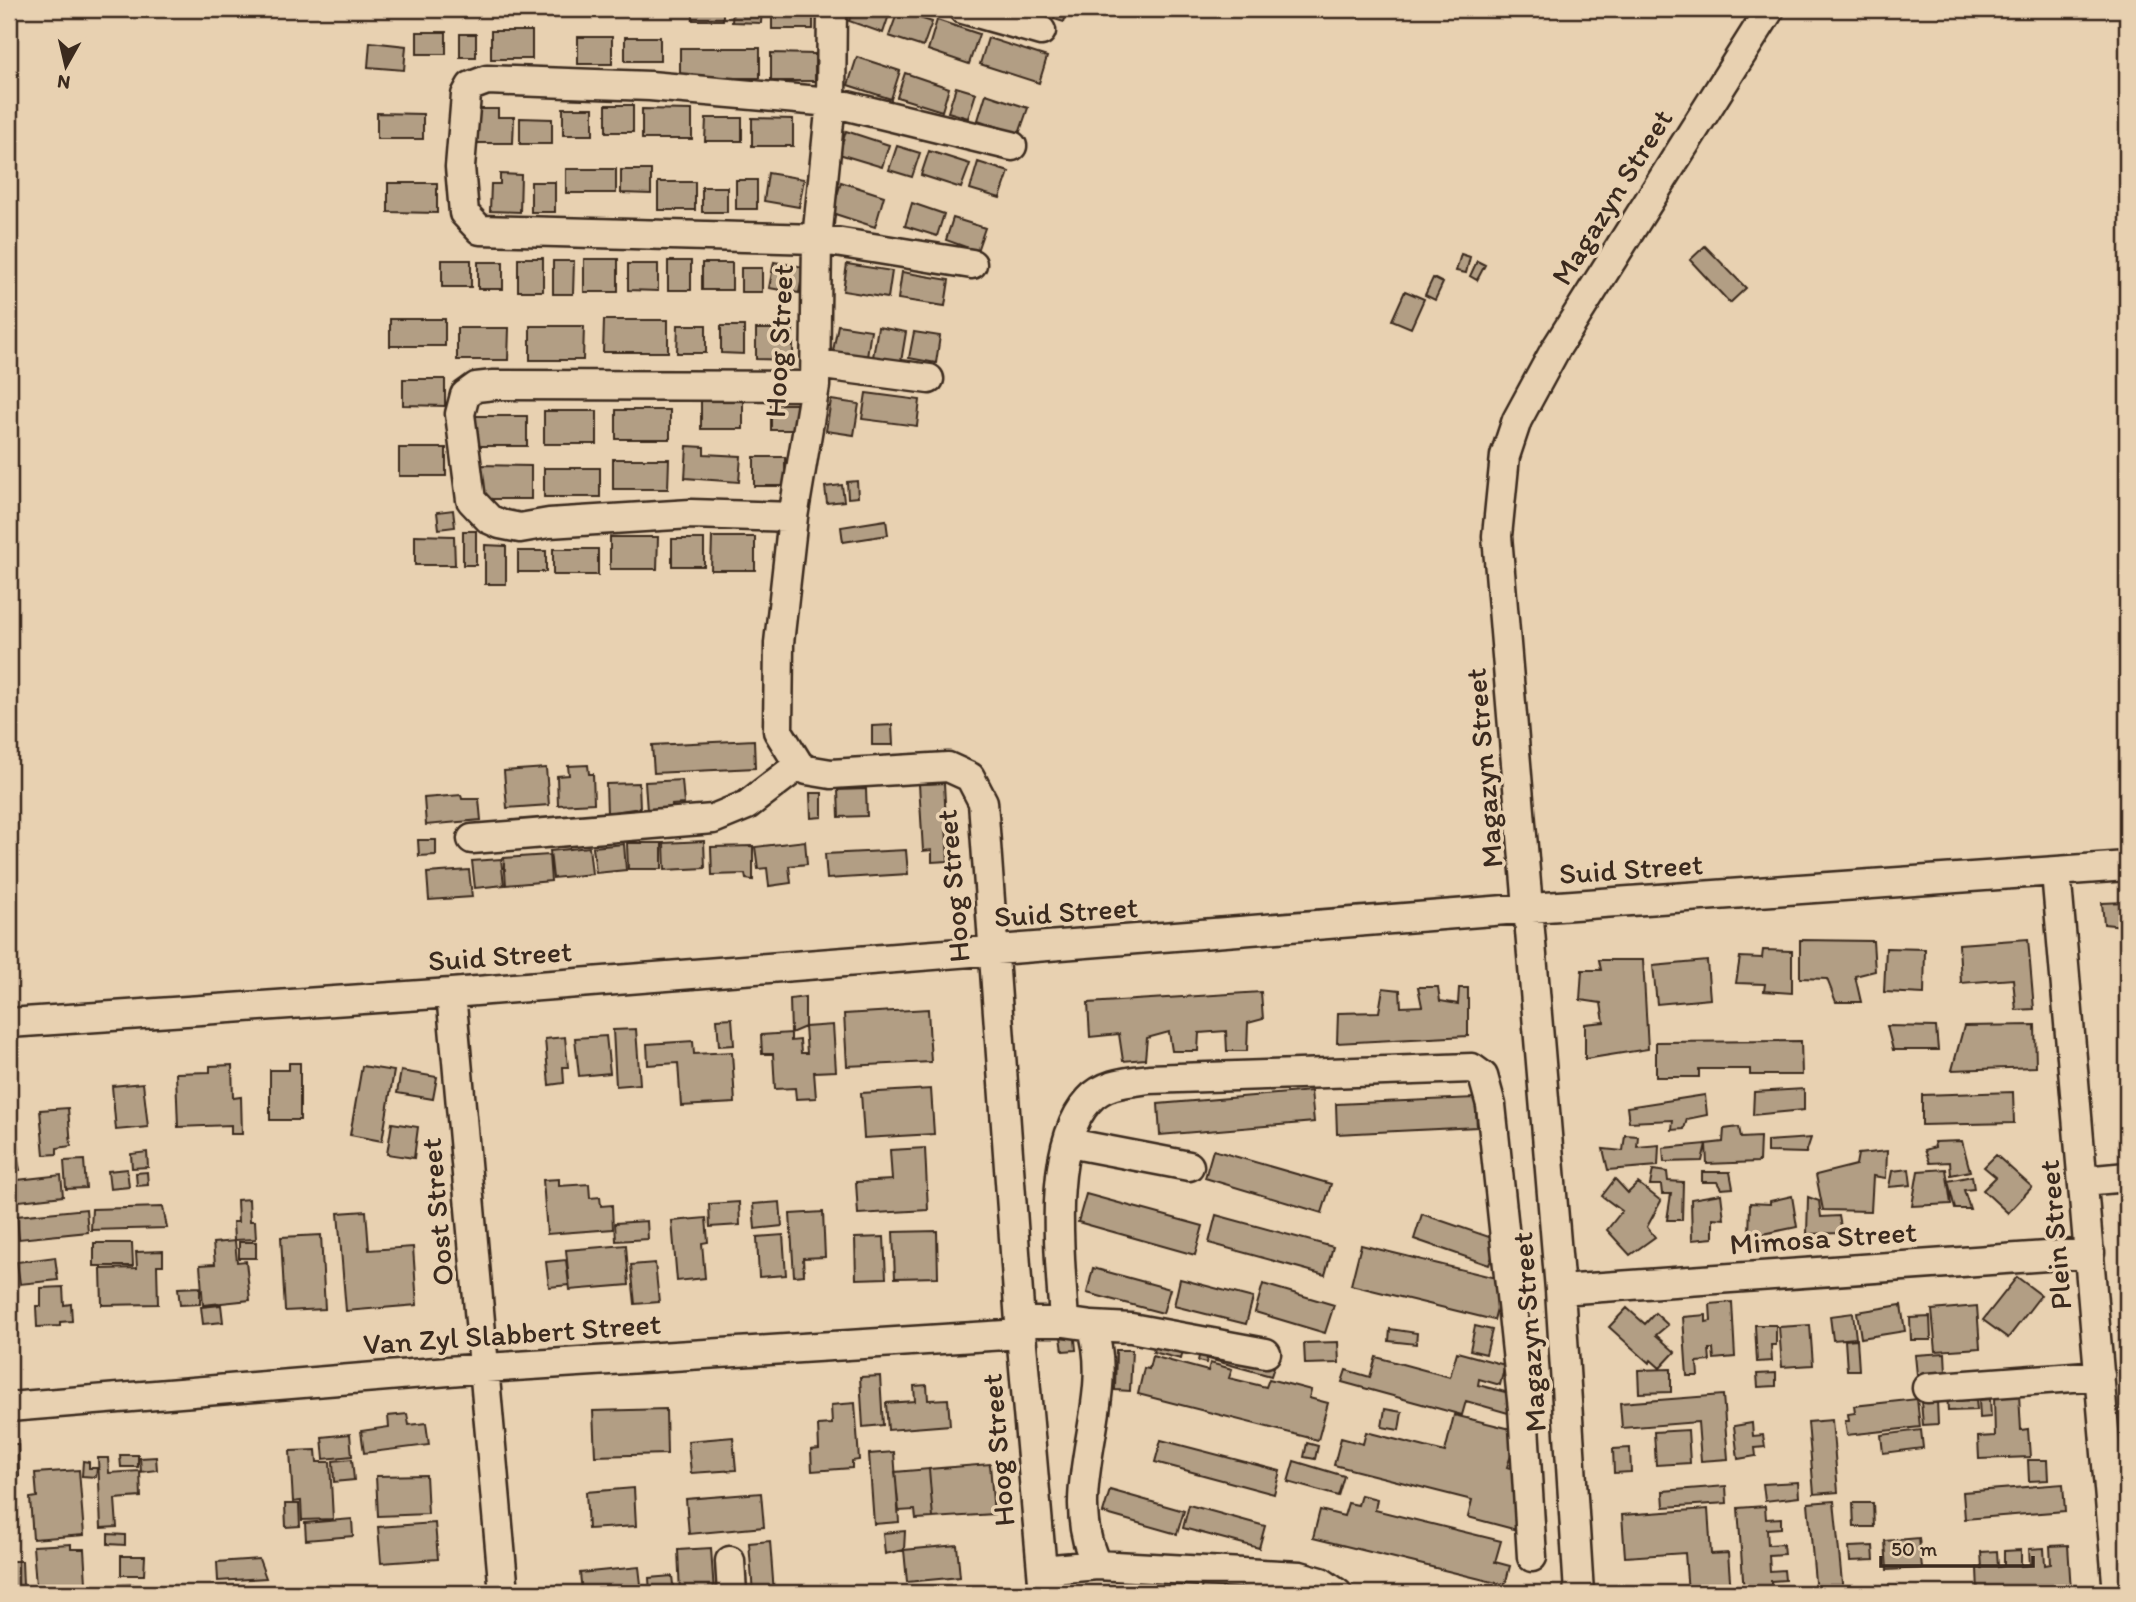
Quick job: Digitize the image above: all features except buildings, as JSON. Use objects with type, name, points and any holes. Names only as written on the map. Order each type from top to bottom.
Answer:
[{"type":"street","name":"Hoog Street","points":[[832,9],[831,102],[817,239],[815,375],[793,517],[777,685],[778,731],[799,765],[831,774],[948,767],[970,777],[983,802],[1021,1328],[1043,1582]]},
{"type":"street","points":[[963,9],[1041,31]]},
{"type":"street","name":"Magazyn Street","points":[[1579,1593],[1560,1290],[1531,908],[1516,772],[1497,536],[1505,456],[1517,420],[1555,350],[1770,9]]},
{"type":"street","points":[[972,264],[817,239],[480,230],[464,213],[460,167],[463,106],[471,86],[487,80],[650,86],[831,102],[1012,146]]},
{"type":"street","points":[[793,517],[691,514],[509,527],[489,519],[471,499],[460,414],[465,395],[476,387],[494,385],[815,375],[929,379]]},
{"type":"street","points":[[471,839],[713,820],[747,805],[799,765]]},
{"type":"street","name":"Suid Street","points":[[9,1023],[451,993],[1531,908],[2127,866]]},
{"type":"street","name":"Plein Street","points":[[2056,872],[2118,1593]]},
{"type":"street","name":"Oost Street","points":[[451,993],[503,1593]]},
{"type":"street","points":[[1064,1322],[1059,1199],[1061,1169],[1078,1117],[1088,1101],[1113,1085],[1149,1079],[1464,1066],[1479,1072],[1487,1085],[1491,1105],[1523,1409],[1532,1557]]},
{"type":"street","points":[[1069,1143],[1189,1166]]},
{"type":"street","points":[[2084,1181],[2127,1177]]},
{"type":"street","name":"Mimosa Street","points":[[1560,1290],[2090,1253]]},
{"type":"street","name":"Van Zyl Slabbert Street","points":[[9,1407],[1021,1328],[1064,1322],[1131,1328],[1266,1353]]},
{"type":"street","points":[[1092,1326],[1098,1344],[1099,1368],[1082,1507],[1086,1545],[1097,1565]]},
{"type":"street","points":[[1927,1388],[2100,1375]]},
{"type":"street","points":[[730,1561],[732,1593]]},
{"type":"street","points":[[1043,1582],[1097,1565],[1300,1576],[1321,1582],[1337,1593]]}]
